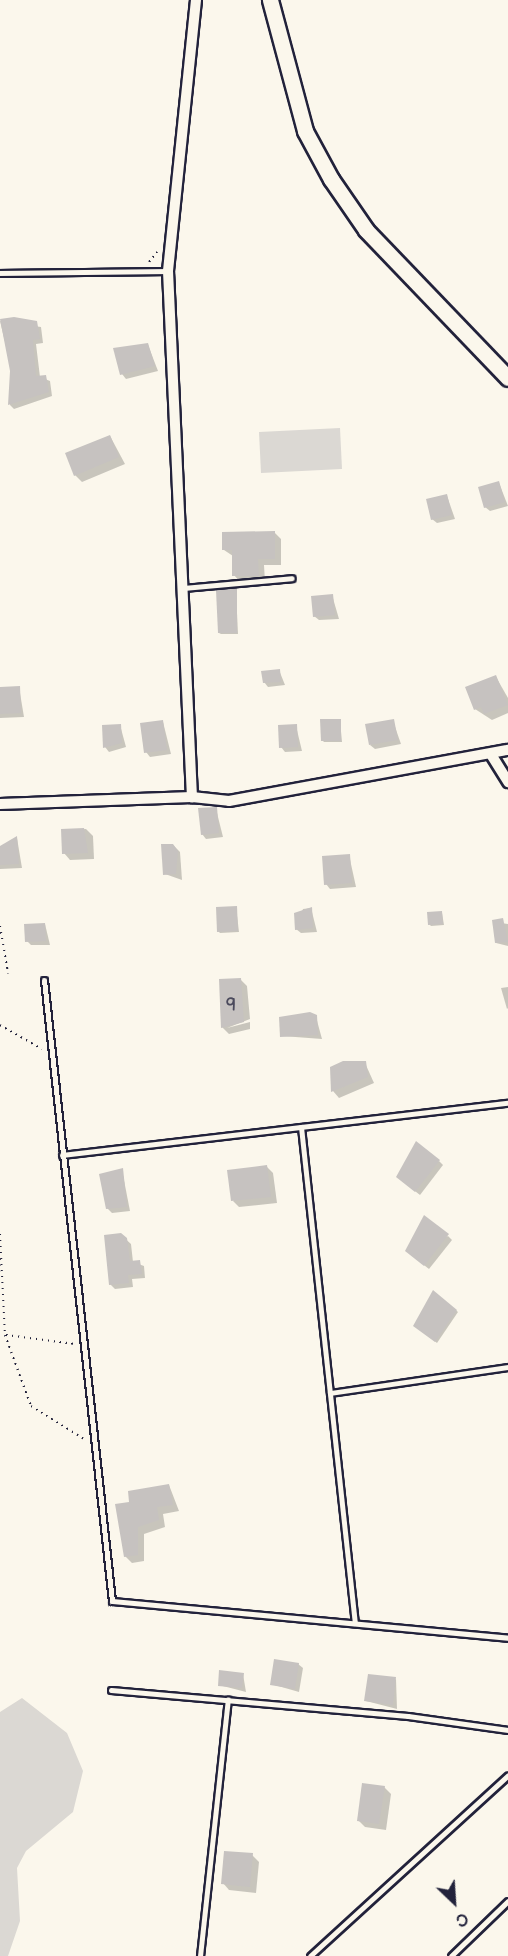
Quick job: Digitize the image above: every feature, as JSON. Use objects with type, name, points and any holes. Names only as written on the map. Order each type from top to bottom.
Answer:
[{"type":"main road","points":[[270,0],[305,131],[331,179],[366,230],[508,378]]},
{"type":"street","points":[[192,797],[168,271],[196,0]]},
{"type":"street","points":[[0,804],[192,797],[230,801],[492,756],[508,750]]},
{"type":"street","points":[[492,756],[508,782]]},
{"type":"lane","points":[[0,273],[168,271]]},
{"type":"lane","points":[[183,588],[292,578]]},
{"type":"lane","points":[[44,980],[112,1600],[508,1638]]},
{"type":"lane","points":[[62,1155],[508,1103]]},
{"type":"lane","points":[[301,1127],[355,1623]]},
{"type":"lane","points":[[330,1393],[508,1367]]},
{"type":"lane","points":[[111,1690],[508,1730]]},
{"type":"lane","points":[[200,1956],[228,1700]]},
{"type":"lane","points":[[310,1956],[508,1775]]},
{"type":"lane","points":[[451,1956],[508,1901]]},
{"type":"path","points":[[142,265],[160,247]]},
{"type":"path","points":[[0,926],[8,973]]},
{"type":"path","points":[[0,1025],[52,1054]]},
{"type":"path","points":[[0,1234],[5,1335],[31,1406],[94,1445]]},
{"type":"path","points":[[5,1335],[83,1345]]},
{"type":"shaded area","points":[[340,428],[342,469],[261,473],[259,432]]},
{"type":"shaded area","points":[[22,1698],[67,1733],[83,1771],[73,1812],[26,1851],[17,1868],[20,1921],[8,1956],[0,1956],[0,1712]]},
{"type":"building","points":[[14,317],[37,321],[40,339],[33,340],[36,376],[46,375],[49,392],[8,405],[10,371],[0,319]]},
{"type":"building","points":[[148,343],[155,366],[120,375],[113,348]]},
{"type":"building","points":[[110,435],[119,457],[74,476],[65,453]]},
{"type":"building","points":[[499,481],[505,502],[484,508],[478,487]]},
{"type":"building","points":[[447,494],[452,515],[431,520],[426,499]]},
{"type":"building","points":[[275,531],[275,559],[258,559],[259,576],[232,576],[232,550],[222,550],[222,532]]},
{"type":"building","points":[[237,588],[237,633],[218,633],[216,590]]},
{"type":"building","points":[[333,594],[335,615],[313,617],[311,596]]},
{"type":"building","points":[[280,669],[281,682],[263,683],[261,671]]},
{"type":"building","points":[[496,675],[508,705],[484,714],[481,707],[474,710],[465,687]]},
{"type":"building","points":[[20,686],[21,713],[0,714],[0,687]]},
{"type":"building","points":[[320,719],[341,719],[341,741],[321,741]]},
{"type":"building","points":[[394,719],[398,740],[369,745],[365,724]]},
{"type":"building","points":[[163,720],[167,750],[144,753],[140,723]]},
{"type":"building","points":[[121,724],[122,743],[103,748],[102,725]]},
{"type":"building","points":[[297,724],[298,747],[279,748],[278,725]]},
{"type":"building","points":[[217,807],[219,833],[201,835],[198,808]]},
{"type":"building","points":[[84,828],[88,853],[62,854],[61,829]]},
{"type":"building","points":[[17,836],[19,864],[0,865],[0,846]]},
{"type":"building","points":[[161,844],[173,844],[178,851],[176,874],[163,875]]},
{"type":"building","points":[[350,854],[352,883],[324,885],[322,856]]},
{"type":"building","points":[[237,906],[238,931],[217,932],[216,907]]},
{"type":"building","points":[[312,907],[313,928],[295,930],[294,913]]},
{"type":"building","points":[[442,911],[443,924],[428,925],[427,912]]},
{"type":"building","points":[[503,918],[508,942],[495,943],[492,920]]},
{"type":"building","points":[[45,923],[46,941],[25,942],[24,924]]},
{"type":"building","points":[[241,978],[244,1022],[221,1028],[219,979]]},
{"type":"building","points":[[310,1012],[317,1015],[318,1035],[280,1037],[279,1017]]},
{"type":"building","points":[[343,1061],[366,1061],[368,1077],[331,1092],[330,1067]]},
{"type":"building","points":[[416,1141],[440,1160],[415,1192],[396,1177]]},
{"type":"building","points":[[267,1165],[271,1197],[231,1201],[227,1170]]},
{"type":"building","points":[[123,1168],[127,1207],[106,1209],[99,1174]]},
{"type":"building","points":[[424,1215],[449,1234],[424,1266],[405,1251]]},
{"type":"building","points":[[121,1233],[127,1238],[130,1261],[140,1260],[142,1274],[128,1275],[129,1283],[109,1285],[104,1235]]},
{"type":"building","points":[[433,1290],[457,1310],[435,1342],[413,1326]]},
{"type":"building","points":[[169,1484],[173,1505],[157,1507],[159,1520],[138,1527],[138,1555],[124,1557],[115,1504],[129,1502],[128,1491]]},
{"type":"building","points":[[274,1659],[299,1663],[295,1689],[270,1685]]},
{"type":"building","points":[[219,1670],[244,1673],[242,1688],[218,1686]]},
{"type":"building","points":[[368,1674],[396,1677],[393,1705],[364,1701]]},
{"type":"building","points":[[362,1783],[385,1786],[379,1824],[357,1821]]},
{"type":"building","points":[[224,1851],[253,1853],[250,1887],[221,1884]]}]
